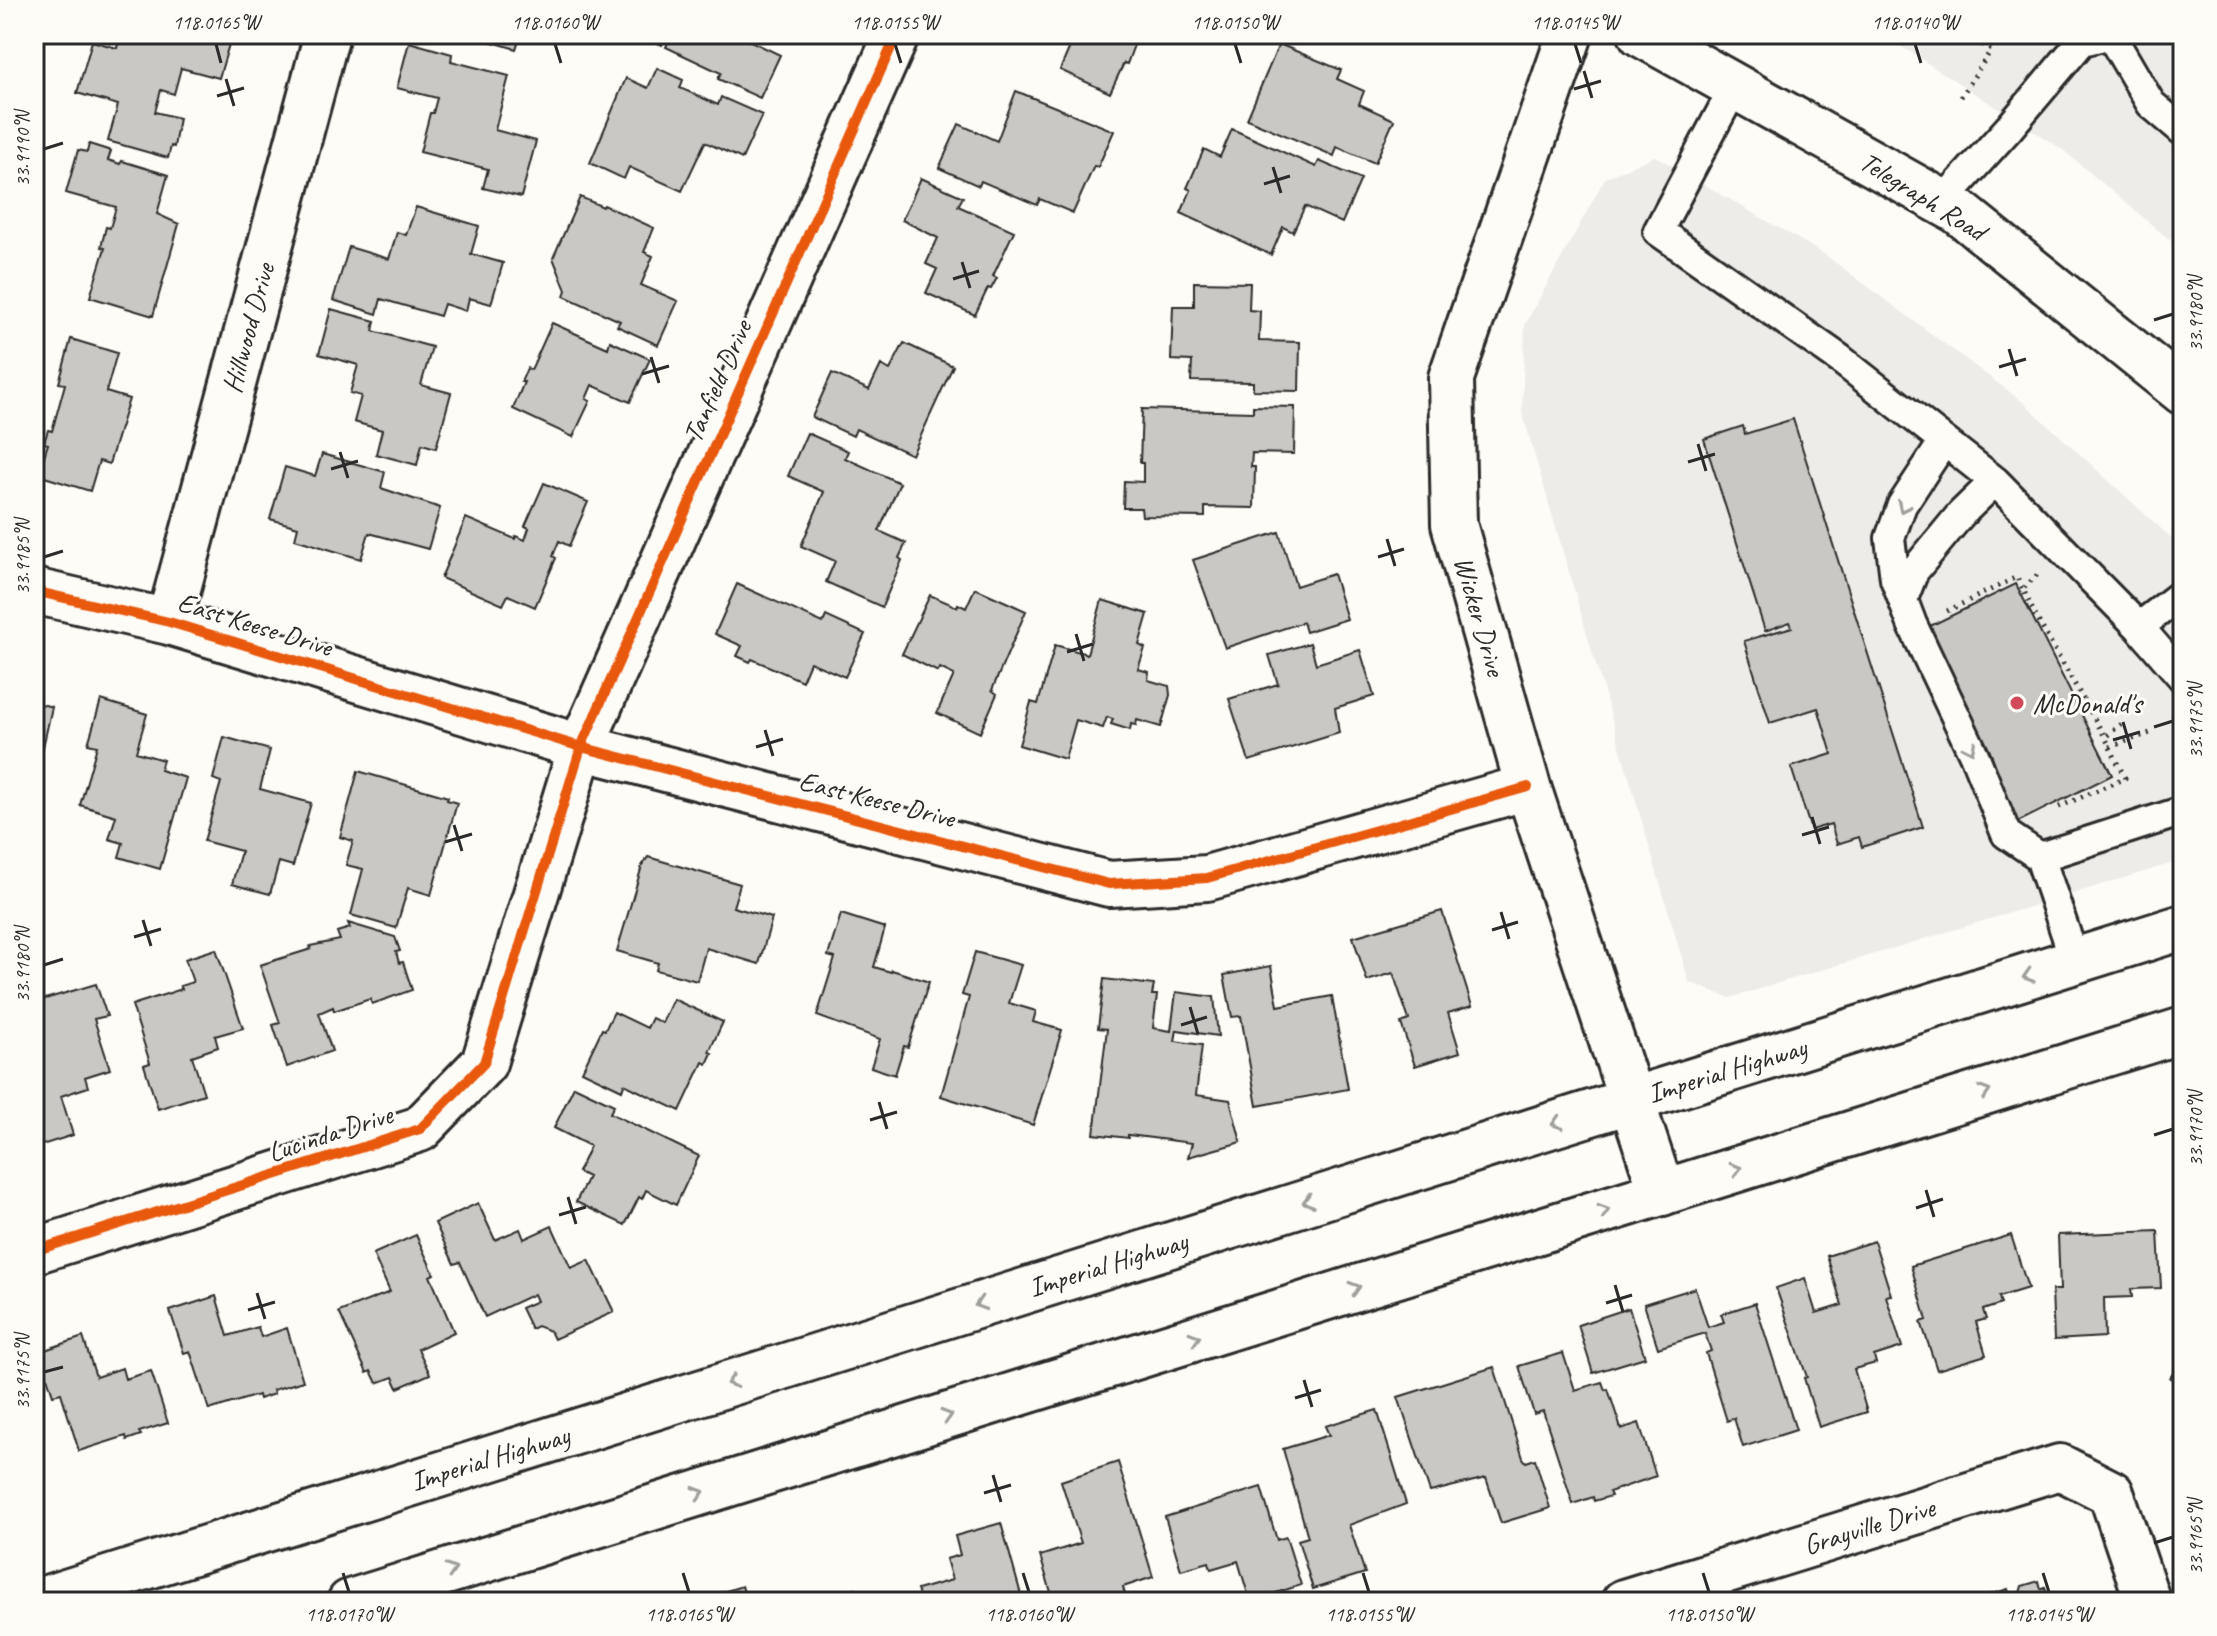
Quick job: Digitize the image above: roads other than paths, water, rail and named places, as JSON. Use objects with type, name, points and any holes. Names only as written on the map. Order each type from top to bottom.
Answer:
[{"type":"street","name":"Hillwood Drive","points":[[169,622],[327,34]]},
{"type":"street","name":"Tanfield Drive","points":[[581,747],[897,34]]},
{"type":"street","name":"Wicker Drive","points":[[1570,34],[1451,378],[1454,524],[1528,787],[1662,1193]]},
{"type":"street","name":"Telegraph Road","points":[[1641,34],[1958,211],[2183,392]]},
{"type":"street","name":"East Keese Drive","points":[[34,591],[169,622],[581,747],[1109,884],[1207,878],[1528,787]]},
{"type":"street","name":"Lucinda Drive","points":[[34,1251],[420,1129],[484,1063],[581,747]]},
{"type":"street","name":"Imperial Highway","points":[[34,1602],[2183,927]]},
{"type":"street","points":[[350,1602],[2183,1030]]},
{"type":"street","name":"Grayville Drive","points":[[1624,1602],[2060,1467],[2111,1493],[2148,1602]]},
{"type":"lane","points":[[1942,202],[2082,41],[2111,34],[2151,104],[2183,131]]},
{"type":"lane","points":[[1735,86],[1658,231],[1840,359],[1995,481],[2139,627],[2183,678]]},
{"type":"lane","points":[[1944,441],[1902,505],[1890,538],[1895,579],[2006,834],[2040,857],[2075,961]]},
{"type":"lane","points":[[1903,599],[1914,571],[1961,514],[1995,481]]},
{"type":"lane","points":[[2139,627],[2183,593]]},
{"type":"lane","points":[[2040,857],[2183,811]]},
{"type":"place","name":"McDonald's","points":[[2017,703]]}]
